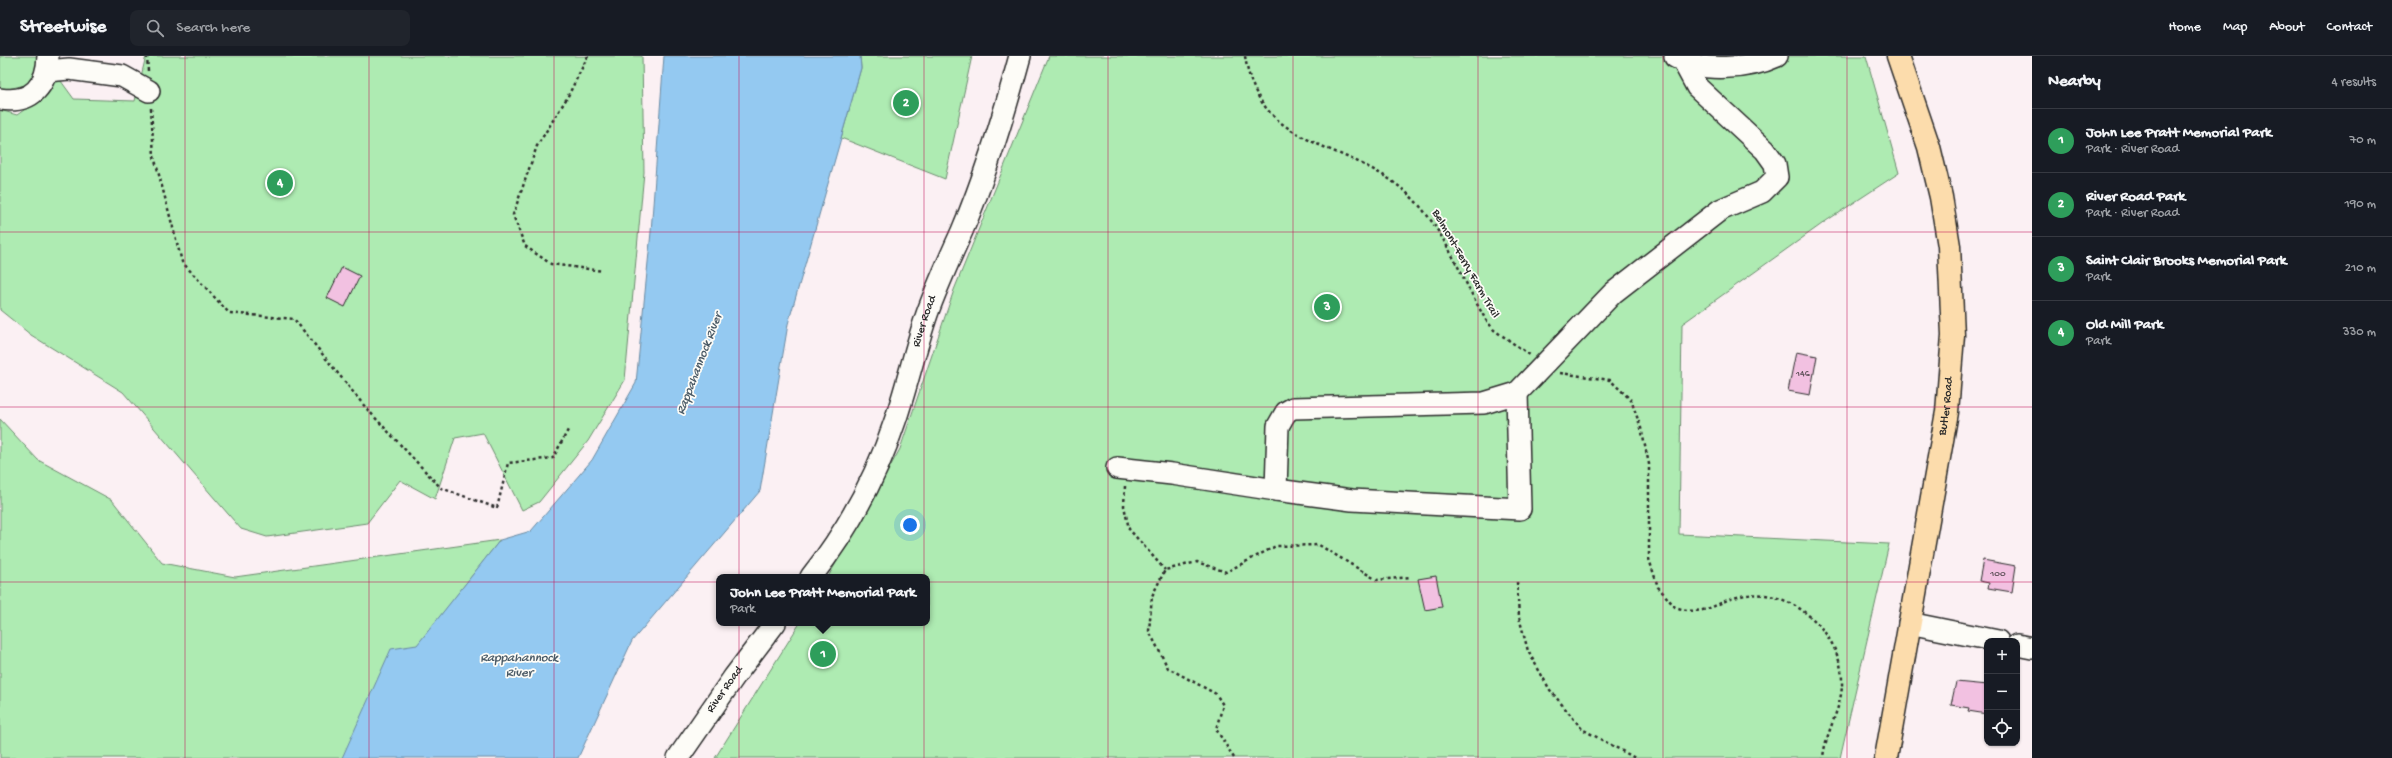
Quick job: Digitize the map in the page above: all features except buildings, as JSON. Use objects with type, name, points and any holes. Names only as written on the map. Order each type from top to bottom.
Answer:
[{"type":"main road","name":"Butler Road","points":[[1886,758],[1948,405],[1953,335],[1952,287],[1941,197],[1929,147],[1898,56]]},
{"type":"street","name":"River Road","points":[[813,574],[833,550],[855,514],[877,470],[895,422],[927,314],[962,230],[991,152],[1020,56]]},
{"type":"street","points":[[1678,59],[1727,69],[1777,56]]},
{"type":"street","points":[[1276,490],[1278,426],[1286,412],[1293,408],[1484,403],[1517,392],[1613,293],[1720,210],[1762,192],[1777,177],[1776,164],[1765,150],[1696,87],[1678,59]]},
{"type":"street","points":[[0,99],[12,101],[33,95],[45,78],[47,64],[69,69],[122,76],[149,91]]},
{"type":"street","points":[[1121,469],[1172,474],[1352,500],[1520,509],[1517,392]]},
{"type":"street","points":[[1909,624],[1984,638]]},
{"type":"street","name":"River Road","points":[[678,758],[734,677],[773,626]]},
{"type":"street","points":[[2020,646],[2032,648]]},
{"type":"path","points":[[147,56],[154,156],[182,262],[229,312],[294,319],[366,408],[441,488],[497,508],[508,463],[553,458],[568,430]]},
{"type":"path","points":[[588,56],[567,98],[537,146],[513,215],[525,246],[551,264],[603,271]]},
{"type":"path","name":"Belmont-Ferry Farm Trail","points":[[1245,56],[1252,88],[1264,108],[1283,126],[1304,138],[1358,161],[1388,178],[1423,208],[1436,226],[1486,320],[1494,330],[1511,344],[1553,371],[1566,375],[1610,380],[1631,400],[1649,464],[1649,559],[1658,586],[1674,607],[1687,611],[1698,612],[1740,596],[1758,594],[1776,596],[1792,603],[1828,637],[1839,656],[1842,682],[1834,721],[1823,756]]},
{"type":"path","points":[[1121,469],[1124,506],[1129,529],[1165,570]]},
{"type":"path","points":[[1234,758],[1216,729],[1224,705],[1216,694],[1168,668],[1149,631],[1152,596],[1165,570],[1197,562],[1226,572],[1276,546],[1319,545],[1377,580],[1410,577]]},
{"type":"path","points":[[1517,582],[1519,617],[1528,651],[1550,690],[1582,729],[1636,758]]},
{"type":"green space","points":[[0,56],[42,56],[29,84],[0,91]]},
{"type":"green space","points":[[146,56],[642,56],[644,172],[625,380],[588,441],[539,502],[522,510],[483,433],[455,438],[435,499],[400,480],[367,523],[267,537],[241,529],[123,392],[31,335],[0,310],[0,110],[17,115],[42,97],[58,77],[74,99],[135,101]]},
{"type":"green space","points":[[860,56],[972,56],[945,179],[841,138],[861,68]]},
{"type":"green space","points":[[1049,56],[1866,56],[1899,173],[1826,221],[1682,324],[1679,534],[1889,544],[1840,758],[715,758],[798,626],[930,626],[930,574],[830,574],[900,449],[954,290]]},
{"type":"green space","points":[[0,419],[38,460],[112,500],[162,563],[235,577],[500,540],[417,646],[343,758],[0,758]]},
{"type":"water","name":"Rappahannock River","points":[[664,56],[860,56],[861,68],[788,324],[760,491],[632,641],[578,758],[342,758],[391,649],[417,645],[500,540],[531,531],[592,460],[636,383],[651,232]]},
{"type":"place","name":"River Road Park","points":[[906,103]]},
{"type":"place","name":"Old Mill Park","points":[[280,183]]},
{"type":"place","name":"Saint Clair Brooks Memorial Park","points":[[1327,307]]},
{"type":"place","name":"John Lee Pratt Memorial Park","points":[[823,654]]}]
